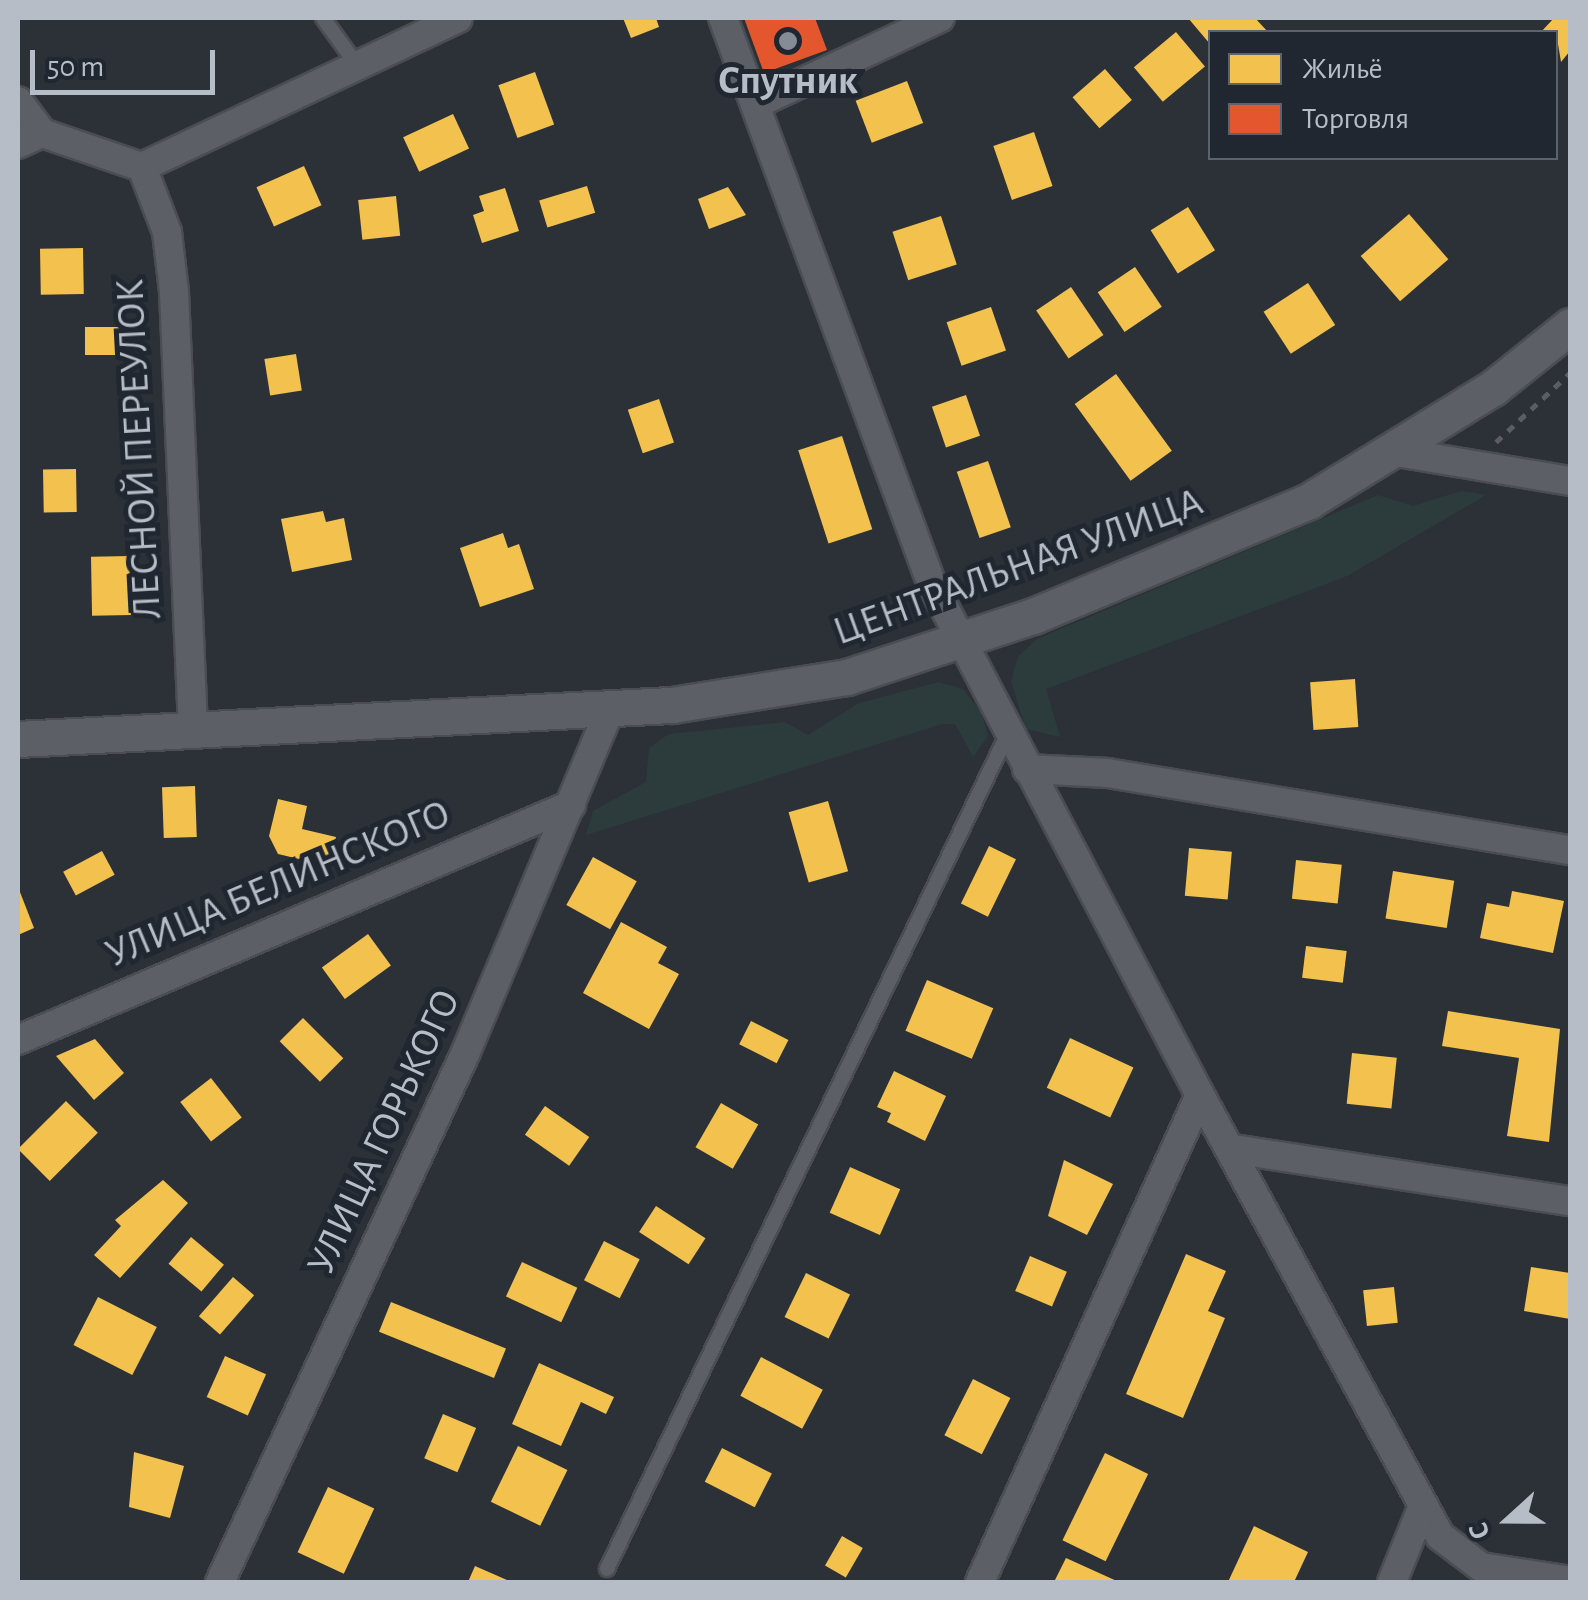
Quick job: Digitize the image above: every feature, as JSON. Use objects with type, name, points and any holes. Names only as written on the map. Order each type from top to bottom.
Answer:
[{"type":"street","points":[[18,101],[30,138],[142,167],[359,68],[458,18]]},
{"type":"street","points":[[723,18],[961,642],[1026,769],[1183,1048],[1200,1095],[1440,1536],[1480,1566],[1570,1580]]},
{"type":"street","points":[[756,104],[940,18]]},
{"type":"street","name":"ЛЕСНОЙ ПЕРЕУЛОК","points":[[142,167],[166,232],[174,292],[194,731]]},
{"type":"street","name":"ЦЕНТРАЛЬНАЯ УЛИЦА","points":[[18,739],[610,709],[776,691],[961,642],[1227,537],[1397,452],[1570,326]]},
{"type":"street","points":[[1397,452],[1570,482]]},
{"type":"street","name":"УЛИЦА ГОРЬКОГО","points":[[220,1582],[571,805],[610,709]]},
{"type":"street","points":[[1026,769],[1108,773],[1570,850]]},
{"type":"street","name":"УЛИЦА БЕЛИНСКОГО","points":[[18,1040],[571,805]]},
{"type":"street","points":[[980,1582],[1200,1095]]},
{"type":"street","points":[[1233,1150],[1570,1201]]},
{"type":"street","points":[[1392,1582],[1423,1506]]},
{"type":"lane","points":[[323,18],[359,68]]},
{"type":"lane","points":[[607,1570],[1008,733]]},
{"type":"path","points":[[1472,465],[1570,373]]},
{"type":"shaded area","points":[[1461,491],[1486,495],[1347,576],[1046,689],[1060,737],[1026,729],[1011,681],[1018,657],[1037,639],[1378,495],[1413,506]]},
{"type":"shaded area","points":[[939,682],[963,689],[981,712],[988,736],[973,757],[955,724],[942,724],[586,835],[593,811],[646,782],[649,748],[669,734],[785,722],[808,735],[859,703]]},
{"type":"building: Жильё","points":[[623,18],[656,18],[659,27],[631,38]]},
{"type":"building: Жильё","points":[[1188,18],[1255,18],[1266,30],[1208,30],[1208,42]]},
{"type":"building: Жильё","points":[[1554,18],[1570,18],[1570,51],[1561,62],[1558,30],[1543,30]]},
{"type":"building: Жильё","points":[[1176,32],[1205,66],[1163,102],[1134,67]]},
{"type":"building: Жильё","points":[[1105,69],[1132,100],[1099,128],[1073,97]]},
{"type":"building: Жильё","points":[[535,72],[554,125],[518,138],[498,85]]},
{"type":"building: Жильё","points":[[907,81],[923,123],[872,143],[856,101]]},
{"type":"building: Жильё","points":[[453,114],[469,148],[419,172],[403,137]]},
{"type":"building: Жильё","points":[[1034,132],[1053,186],[1012,200],[993,146]]},
{"type":"building: Жильё","points":[[304,166],[321,205],[274,226],[256,187]]},
{"type":"building: Жильё","points":[[587,186],[595,213],[547,227],[539,201]]},
{"type":"building: Жильё","points":[[728,187],[746,215],[709,229],[698,199]]},
{"type":"building: Жильё","points":[[505,188],[519,231],[482,243],[473,215],[484,211],[479,196]]},
{"type":"building: Жильё","points":[[396,196],[400,236],[362,240],[358,200]]},
{"type":"building: Жильё","points":[[1188,207],[1215,250],[1178,274],[1151,230]]},
{"type":"building: Жильё","points":[[1409,214],[1448,259],[1400,301],[1361,256]]},
{"type":"building: Жильё","points":[[941,216],[957,265],[908,280],[892,232]]},
{"type":"building: Жильё","points":[[83,248],[84,294],[41,295],[40,249]]},
{"type":"building: Жильё","points":[[1135,267],[1162,307],[1125,332],[1098,292]]},
{"type":"building: Жильё","points":[[1308,283],[1335,325],[1291,354],[1264,312]]},
{"type":"building: Жильё","points":[[1071,287],[1103,335],[1069,359],[1036,310]]},
{"type":"building: Жильё","points":[[991,307],[1006,350],[962,366],[947,322]]},
{"type":"building: Жильё","points":[[85,327],[121,327],[121,355],[85,355]]},
{"type":"building: Жильё","points":[[296,354],[302,391],[270,396],[264,359]]},
{"type":"building: Жильё","points":[[1116,374],[1172,451],[1131,481],[1075,404]]},
{"type":"building: Жильё","points":[[966,395],[980,436],[946,447],[932,407]]},
{"type":"building: Жильё","points":[[659,399],[674,442],[643,453],[628,410]]},
{"type":"building: Жильё","points":[[842,436],[872,529],[829,543],[798,450]]},
{"type":"building: Жильё","points":[[988,461],[1011,527],[980,538],[957,472]]},
{"type":"building: Жильё","points":[[76,469],[77,512],[44,513],[43,470]]},
{"type":"building: Жильё","points":[[323,511],[326,522],[344,518],[352,560],[292,572],[281,519]]},
{"type":"building: Жильё","points":[[503,533],[508,548],[519,544],[534,589],[480,607],[460,548]]},
{"type":"building: Жильё","points":[[130,556],[131,615],[92,616],[91,557]]},
{"type":"building: Жильё","points":[[1355,679],[1358,727],[1313,730],[1310,682]]},
{"type":"building: Жильё","points":[[195,786],[197,837],[164,838],[162,787]]},
{"type":"building: Жильё","points":[[278,799],[307,806],[302,829],[336,837],[329,866],[278,854],[269,836]]},
{"type":"building: Жильё","points":[[828,801],[848,871],[809,882],[789,812]]},
{"type":"building: Жильё","points":[[989,846],[1016,859],[988,917],[961,904]]},
{"type":"building: Жильё","points":[[1189,848],[1232,852],[1228,900],[1185,896]]},
{"type":"building: Жильё","points":[[102,851],[115,875],[76,895],[63,872]]},
{"type":"building: Жильё","points":[[593,857],[637,881],[610,929],[566,905]]},
{"type":"building: Жильё","points":[[1296,860],[1342,865],[1338,904],[1292,899]]},
{"type":"building: Жильё","points":[[1393,871],[1454,881],[1447,928],[1385,918]]},
{"type":"building: Жильё","points":[[18,887],[34,928],[18,935]]},
{"type":"building: Жильё","points":[[1512,891],[1564,901],[1553,953],[1480,938],[1487,903],[1509,907]]},
{"type":"building: Жильё","points":[[621,922],[667,947],[658,963],[679,974],[649,1029],[583,993]]},
{"type":"building: Жильё","points":[[368,934],[391,966],[345,999],[322,968]]},
{"type":"building: Жильё","points":[[1306,946],[1347,951],[1343,983],[1302,978]]},
{"type":"building: Жильё","points":[[927,980],[993,1008],[972,1059],[906,1031]]},
{"type":"building: Жильё","points":[[1448,1011],[1560,1029],[1549,1142],[1507,1136],[1519,1058],[1442,1046]]},
{"type":"building: Жильё","points":[[303,1018],[343,1058],[320,1082],[280,1041]]},
{"type":"building: Жильё","points":[[751,1021],[788,1040],[777,1063],[739,1044]]},
{"type":"building: Жильё","points":[[1070,1038],[1133,1068],[1110,1117],[1047,1088]]},
{"type":"building: Жильё","points":[[95,1039],[124,1073],[94,1100],[56,1056]]},
{"type":"building: Жильё","points":[[1352,1053],[1397,1058],[1391,1108],[1347,1104]]},
{"type":"building: Жильё","points":[[894,1071],[946,1096],[925,1141],[887,1122],[891,1113],[877,1107]]},
{"type":"building: Жильё","points":[[211,1078],[242,1117],[211,1141],[180,1102]]},
{"type":"building: Жильё","points":[[66,1101],[98,1133],[50,1181],[18,1149]]},
{"type":"building: Жильё","points":[[721,1103],[758,1124],[733,1169],[696,1147]]},
{"type":"building: Жильё","points":[[545,1106],[589,1137],[569,1166],[525,1135]]},
{"type":"building: Жильё","points":[[1064,1160],[1113,1184],[1087,1235],[1048,1216]]},
{"type":"building: Жильё","points":[[850,1167],[900,1189],[880,1235],[830,1213]]},
{"type":"building: Жильё","points":[[163,1180],[188,1203],[120,1278],[94,1255],[121,1226],[115,1220]]},
{"type":"building: Жильё","points":[[656,1206],[705,1238],[689,1264],[639,1232]]},
{"type":"building: Жильё","points":[[191,1237],[224,1265],[201,1291],[169,1264]]},
{"type":"building: Жильё","points":[[604,1241],[640,1259],[620,1298],[584,1280]]},
{"type":"building: Жильё","points":[[1186,1254],[1226,1271],[1208,1311],[1225,1318],[1183,1418],[1126,1394]]},
{"type":"building: Жильё","points":[[1030,1256],[1067,1272],[1052,1307],[1015,1291]]},
{"type":"building: Жильё","points":[[522,1262],[577,1288],[561,1322],[506,1296]]},
{"type":"building: Жильё","points":[[1531,1267],[1570,1273],[1570,1319],[1524,1311]]},
{"type":"building: Жильё","points":[[806,1273],[850,1294],[829,1339],[785,1317]]},
{"type":"building: Жильё","points":[[233,1277],[254,1295],[220,1335],[199,1316]]},
{"type":"building: Жильё","points":[[1394,1287],[1398,1323],[1367,1326],[1363,1290]]},
{"type":"building: Жильё","points":[[98,1297],[157,1327],[132,1375],[73,1345]]},
{"type":"building: Жильё","points":[[391,1302],[506,1348],[494,1378],[379,1332]]},
{"type":"building: Жильё","points":[[225,1356],[266,1374],[248,1415],[207,1397]]},
{"type":"building: Жильё","points":[[761,1357],[823,1390],[802,1429],[740,1396]]},
{"type":"building: Жильё","points":[[539,1363],[614,1397],[606,1414],[581,1402],[561,1446],[512,1424]]},
{"type":"building: Жильё","points":[[973,1379],[1010,1398],[982,1454],[944,1435]]},
{"type":"building: Жильё","points":[[443,1414],[476,1428],[457,1472],[424,1458]]},
{"type":"building: Жильё","points":[[518,1446],[567,1470],[540,1526],[491,1502]]},
{"type":"building: Жильё","points":[[722,1448],[772,1473],[755,1507],[705,1482]]},
{"type":"building: Жильё","points":[[134,1452],[184,1466],[170,1518],[129,1507]]},
{"type":"building: Жильё","points":[[1105,1453],[1148,1474],[1106,1561],[1062,1540]]},
{"type":"building: Жильё","points":[[328,1487],[374,1509],[344,1574],[298,1552]]},
{"type":"building: Жильё","points":[[1254,1526],[1308,1552],[1294,1582],[1228,1582]]},
{"type":"building: Жильё","points":[[842,1536],[863,1548],[846,1577],[825,1565]]},
{"type":"building: Жильё","points":[[1066,1558],[1119,1582],[1054,1582]]},
{"type":"building: Жильё","points":[[475,1566],[507,1580],[468,1582]]},
{"type":"building: Торговля","name":"Спутник","points":[[744,18],[815,18],[827,50],[764,73]]},
{"type":"place","name":"Спутник","points":[[788,41]]}]
